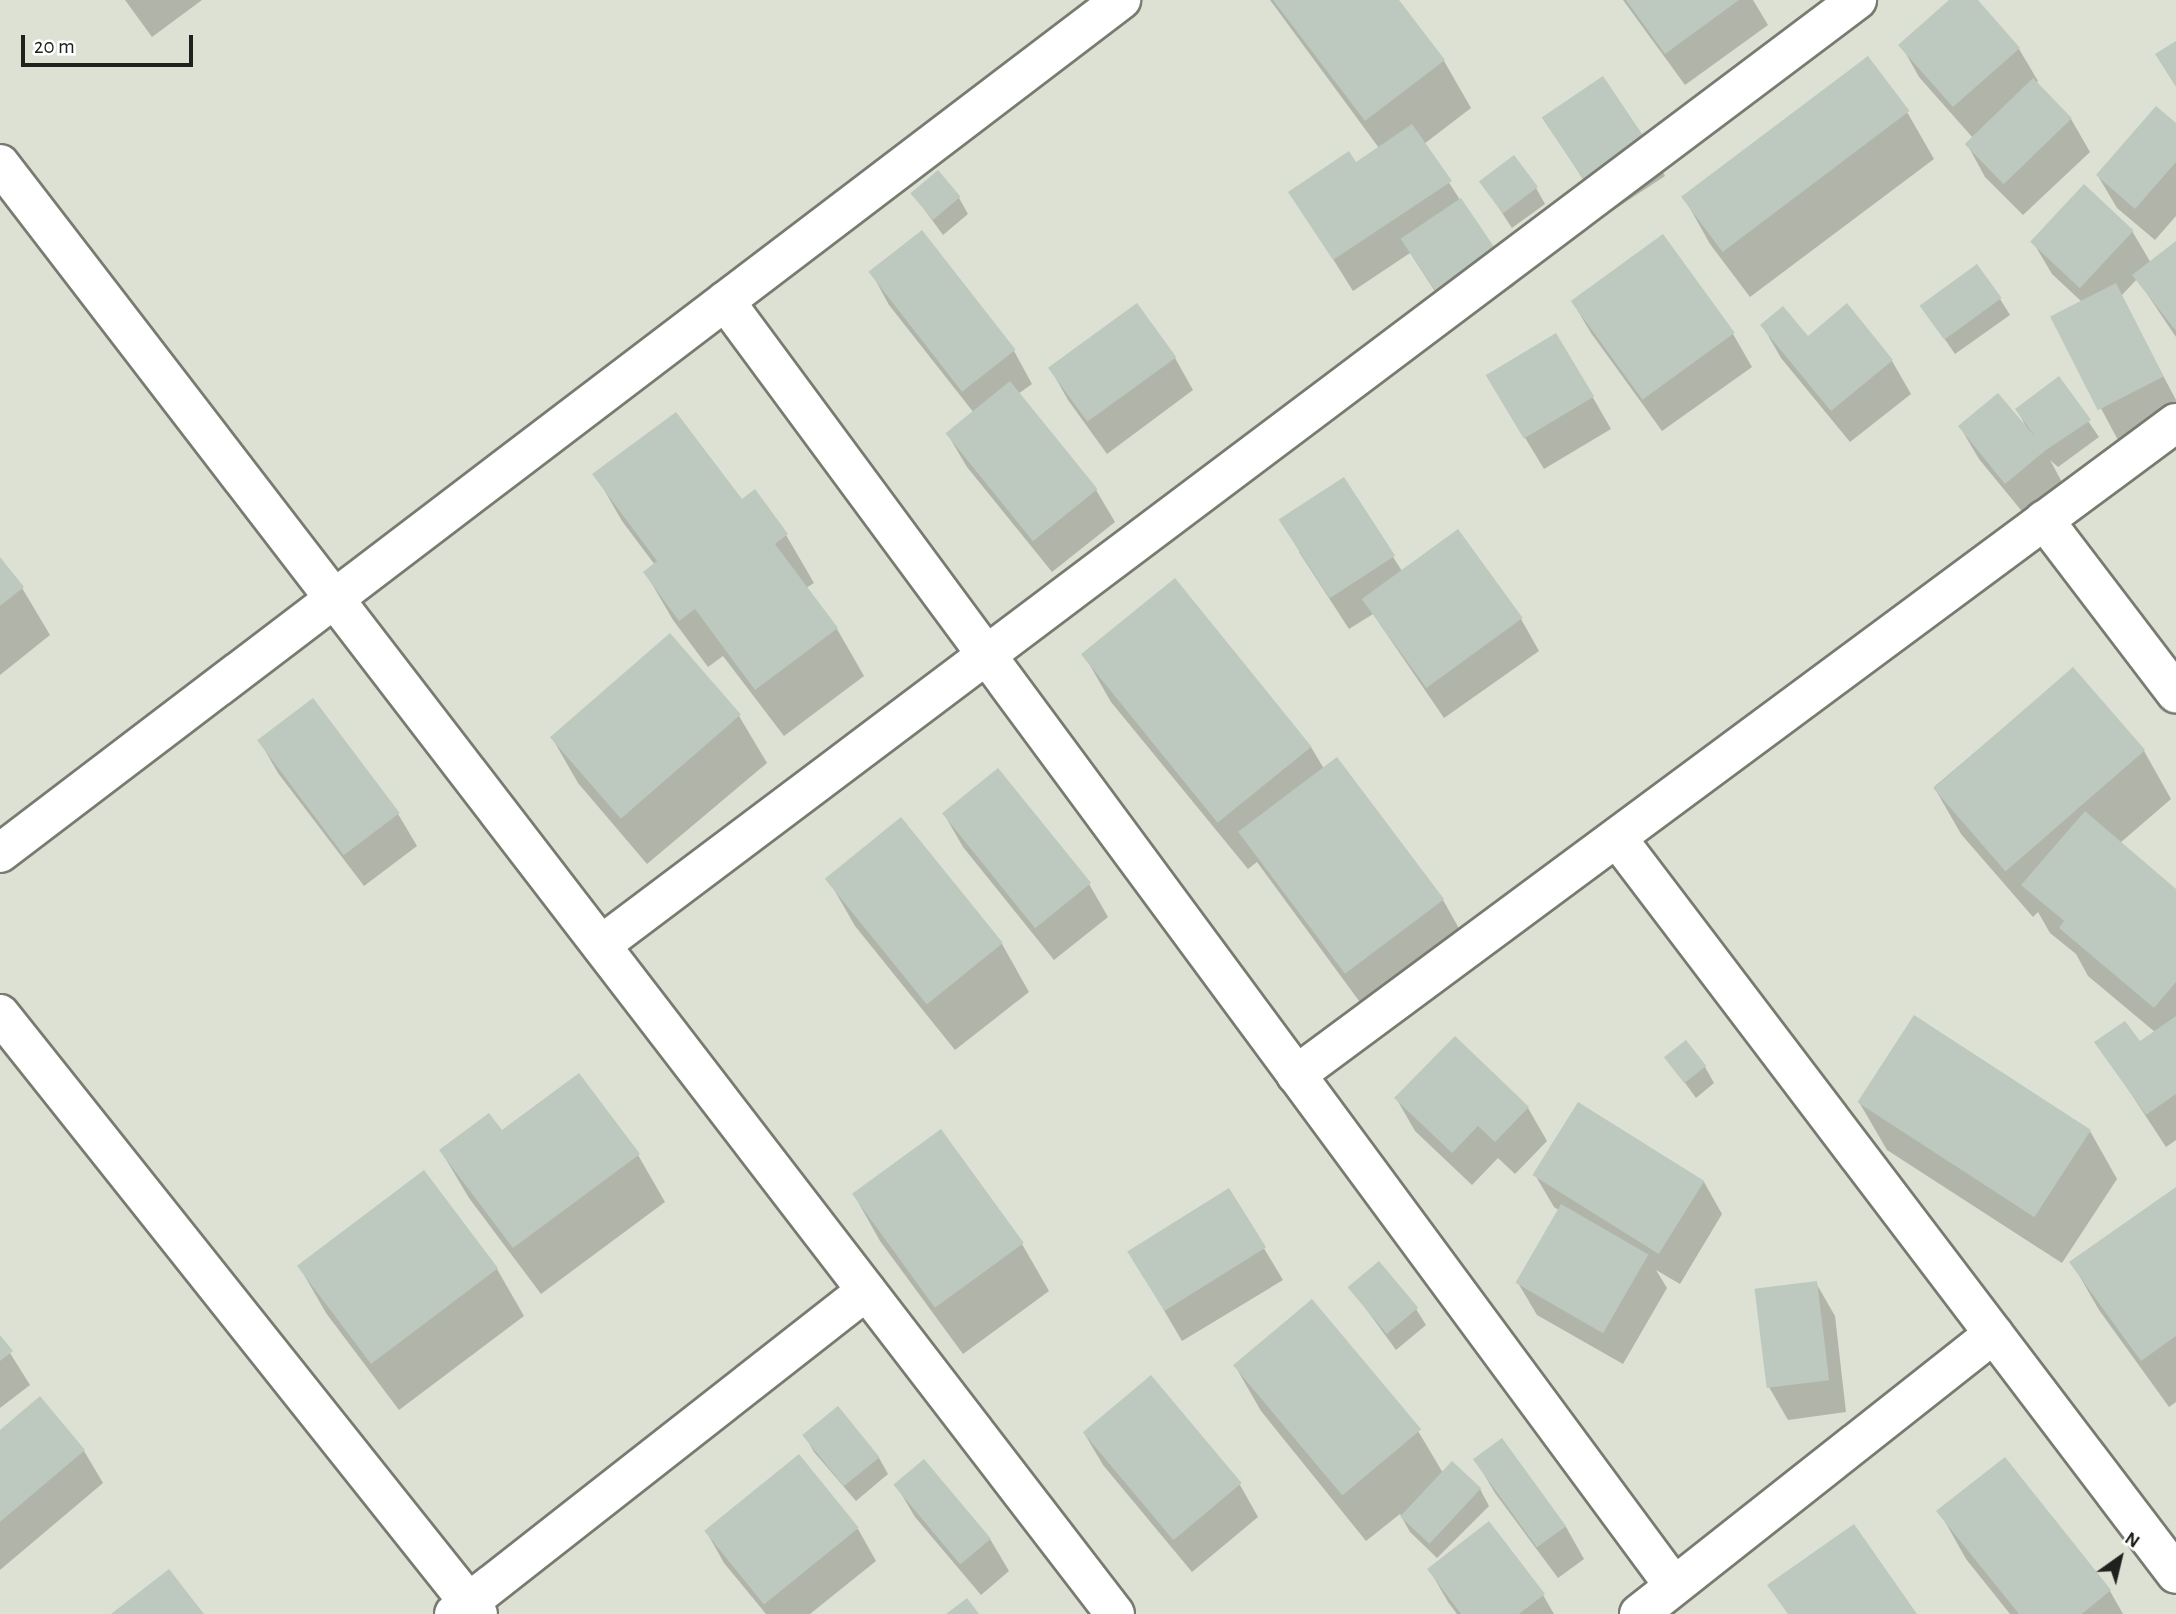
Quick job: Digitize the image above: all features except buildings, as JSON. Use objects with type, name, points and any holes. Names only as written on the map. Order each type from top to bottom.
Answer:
[{"type":"street","points":[[0,853],[1121,0]]},
{"type":"street","points":[[601,945],[1857,0]]},
{"type":"street","points":[[0,164],[1115,1614]]},
{"type":"street","points":[[725,301],[1674,1587]]},
{"type":"street","points":[[1296,1075],[2176,423]]},
{"type":"street","points":[[2044,520],[2176,693]]},
{"type":"street","points":[[1617,838],[2176,1574]]},
{"type":"street","points":[[0,1014],[467,1610],[866,1290]]},
{"type":"street","points":[[1639,1614],[1994,1335]]}]
